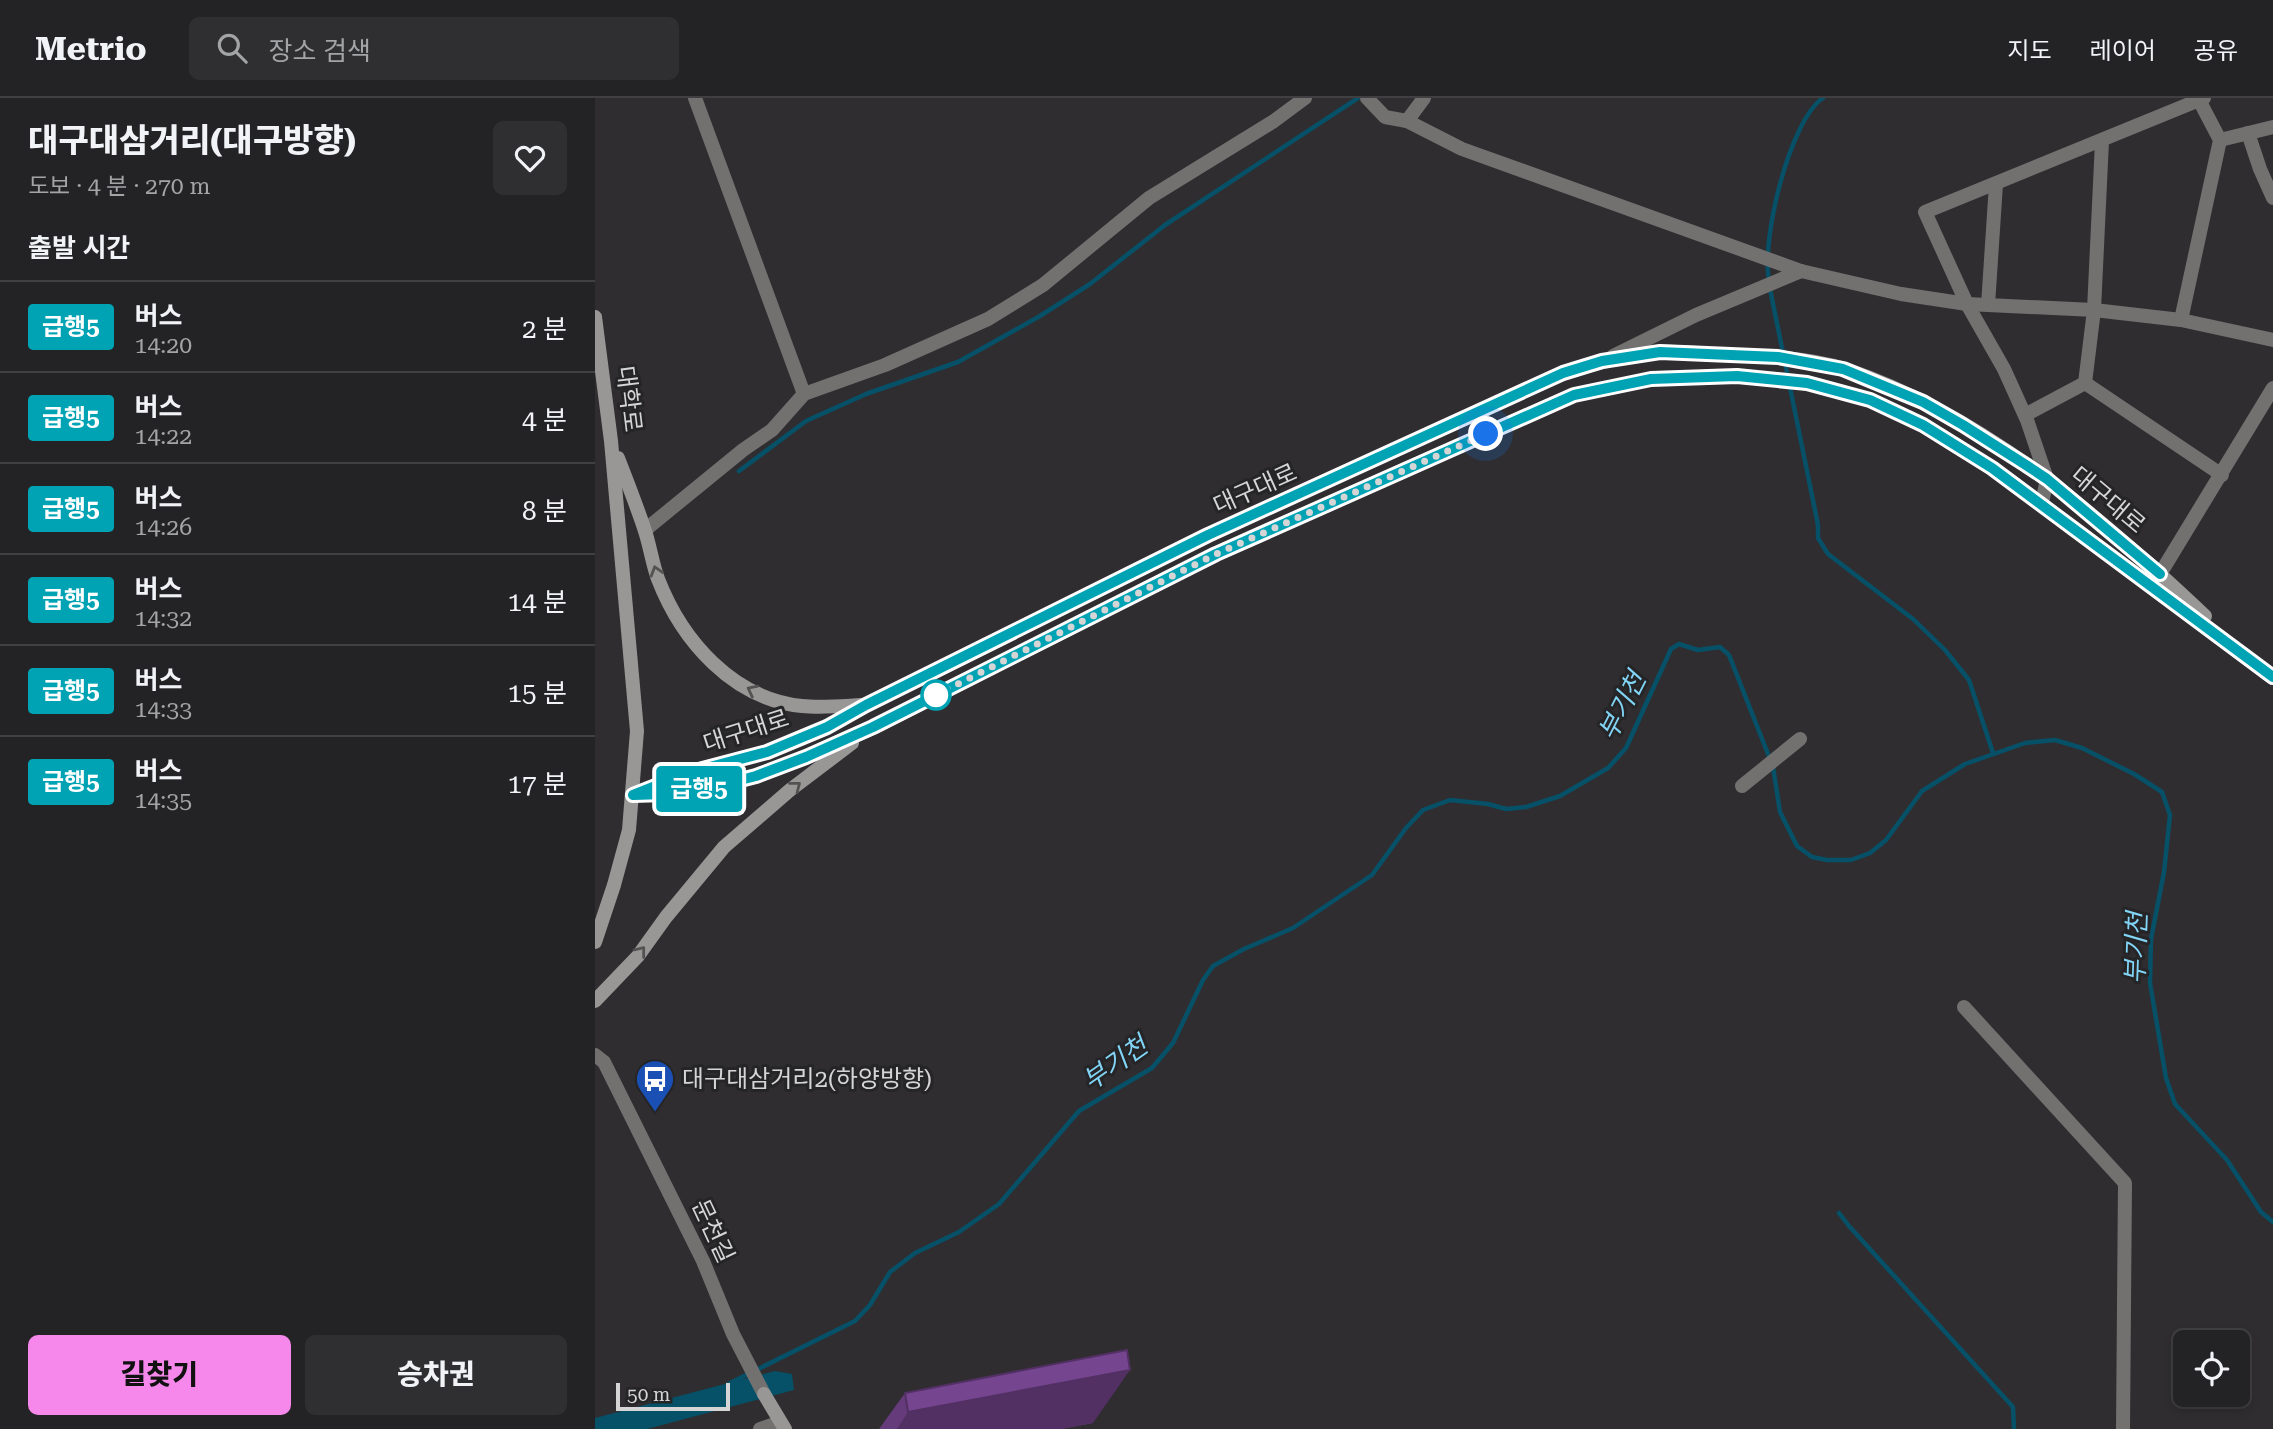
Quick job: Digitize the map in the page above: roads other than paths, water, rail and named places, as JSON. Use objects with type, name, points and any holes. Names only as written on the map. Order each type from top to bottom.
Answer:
[{"type":"street","points":[[695,98],[804,394]]},
{"type":"street","points":[[645,530],[743,450],[772,430],[804,394],[885,365],[988,319],[1043,285],[1149,198],[1274,121],[1305,98]]},
{"type":"street","points":[[1367,98],[1385,117],[1406,121],[1462,149],[1801,271],[1901,294],[1967,304],[2094,310],[2181,320],[2273,341]]},
{"type":"street","points":[[1406,121],[1423,98]]},
{"type":"street","points":[[2042,503],[2047,479],[2025,415],[2004,369],[1967,304],[1925,212],[2201,99],[2220,140],[2181,320]]},
{"type":"street","points":[[2220,140],[2273,127]]},
{"type":"street","points":[[2248,133],[2273,198]]},
{"type":"street","points":[[2085,383],[2094,310],[2102,141]]},
{"type":"street","points":[[1988,305],[1996,184]]},
{"type":"street","points":[[1602,361],[1696,315],[1801,271]]},
{"type":"street","name":"대학로","points":[[595,317],[601,401],[611,441],[638,731],[629,830],[595,942]]},
{"type":"street","name":"대구대로","points":[[633,795],[691,772],[767,752],[827,727],[1208,535],[1563,373],[1602,361],[1660,352],[1804,360],[1843,369],[1907,394],[1963,425],[2047,479],[2160,574],[2246,656]]},
{"type":"street","name":"대구대로","points":[[633,795],[695,789],[756,776],[873,727],[1216,554],[1574,395],[1621,384],[1678,376],[1737,376],[1807,383],[1870,400],[1923,425],[1957,444],[2042,503],[2273,678]]},
{"type":"street","points":[[2025,415],[2085,383]]},
{"type":"street","points":[[2085,383],[2222,475]]},
{"type":"street","points":[[2160,574],[2273,388]]},
{"type":"street","points":[[611,441],[645,530],[657,578],[672,610],[705,656],[732,680],[772,701],[803,707],[866,705]]},
{"type":"street","points":[[595,1001],[638,956],[666,917],[724,847],[790,790],[873,727]]},
{"type":"street","points":[[1742,786],[1800,739]]},
{"type":"street","points":[[1964,1007],[2125,1182],[2123,1429]]},
{"type":"street","name":"문천길","points":[[595,1055],[604,1062],[703,1261],[733,1334],[783,1426]]},
{"type":"street","points":[[760,1429],[783,1426]]},
{"type":"water","points":[[775,1371],[792,1374],[794,1390],[647,1429],[595,1429],[595,1418]]},
{"type":"waterway","points":[[739,471],[806,421],[866,394],[958,362],[1040,316],[1090,284],[1165,225],[1358,98]]},
{"type":"waterway","points":[[1769,280],[1769,238],[1780,183],[1799,131],[1823,98]]},
{"type":"waterway","points":[[1770,289],[1818,525],[1818,538],[1828,554],[1913,619],[1945,650],[1969,680],[1993,753]]},
{"type":"waterway","name":"부기천","points":[[728,1384],[855,1321],[870,1305],[890,1272],[915,1253],[959,1232],[999,1204],[1079,1111],[1152,1068],[1173,1043],[1203,980],[1213,966],[1293,928],[1372,875],[1406,828],[1423,810],[1450,800],[1506,809],[1526,807],[1560,796],[1608,768],[1626,748],[1671,649],[1679,644],[1698,650],[1720,647],[1729,655],[1770,759]]},
{"type":"waterway","name":"부기천","points":[[1773,767],[1780,812],[1797,846],[1812,857],[1827,860],[1851,860],[1870,853],[1886,840],[1922,791],[1965,764],[2025,743],[2055,740],[2082,748],[2134,774],[2162,792],[2170,815],[2164,872],[2151,939],[2150,983],[2166,1078],[2175,1104],[2227,1160],[2261,1212],[2273,1222]]},
{"type":"waterway","points":[[1839,1213],[2013,1407],[2014,1429]]},
{"type":"place","name":"대구대삼거리2(하양방향)","points":[[655,1113]]}]
